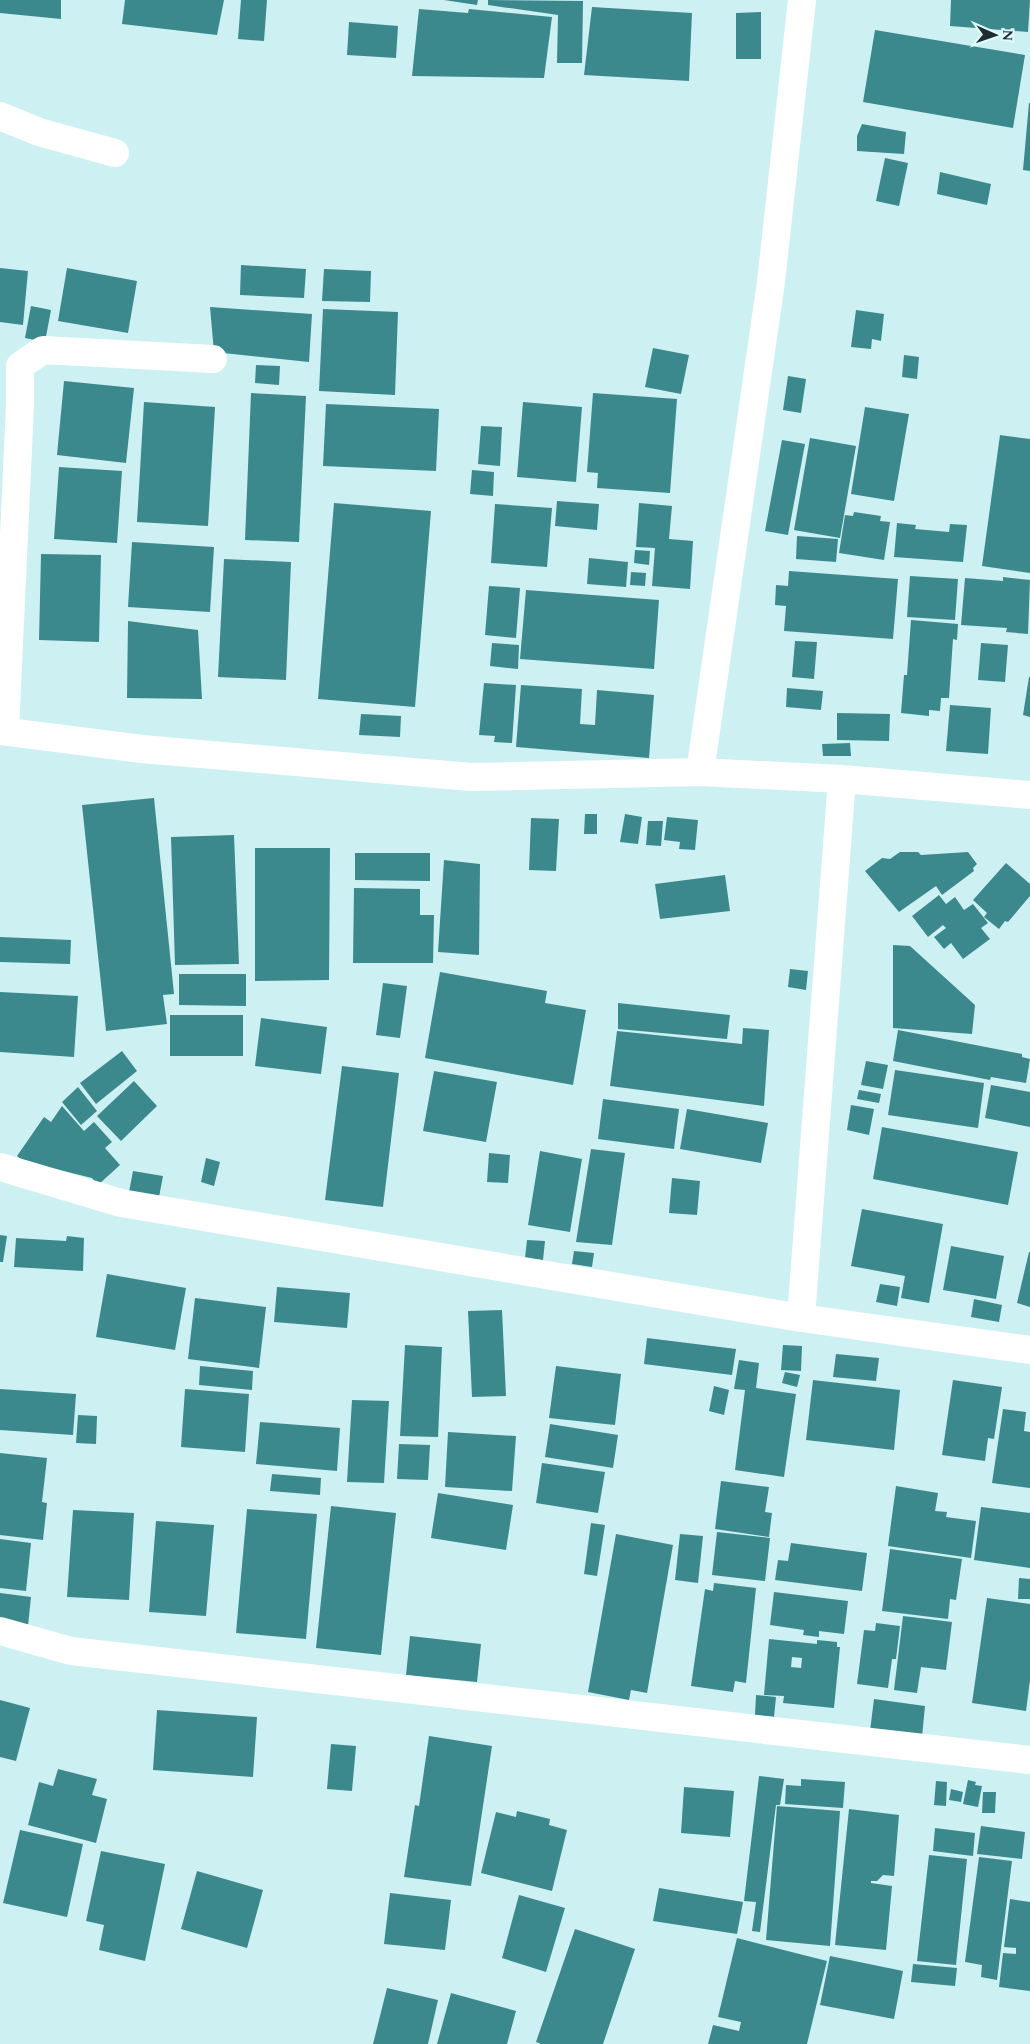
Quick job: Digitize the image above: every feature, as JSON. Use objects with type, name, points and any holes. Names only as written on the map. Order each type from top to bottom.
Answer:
[{"type":"street","points":[[700,772],[771,282],[802,0]]},
{"type":"street","points":[[0,116],[39,132],[115,153]]},
{"type":"street","points":[[213,359],[43,350],[20,366],[20,405],[2,731],[142,749],[471,777],[700,772],[842,779],[1030,795]]},
{"type":"street","points":[[801,1318],[842,779]]},
{"type":"street","points":[[0,1167],[120,1203],[801,1318],[1030,1350]]},
{"type":"street","points":[[0,1631],[71,1651],[1030,1760]]},
{"type":"building","points":[[0,0],[61,0],[61,19],[0,13]]},
{"type":"building","points":[[125,0],[224,0],[217,35],[122,24]]},
{"type":"building","points":[[241,0],[267,0],[264,41],[238,39]]},
{"type":"building","points":[[444,0],[478,0],[477,5]]},
{"type":"building","points":[[488,0],[583,1],[582,63],[557,63],[558,15],[488,5]]},
{"type":"building","points":[[951,0],[1030,0],[1028,32],[950,26]]},
{"type":"building","points":[[592,7],[692,13],[689,81],[584,75]]},
{"type":"building","points":[[419,9],[468,13],[469,9],[552,17],[544,78],[412,76]]},
{"type":"building","points":[[761,12],[761,59],[736,59],[736,13]]},
{"type":"building","points":[[349,22],[398,26],[396,58],[347,55]]},
{"type":"building","points":[[875,30],[1025,55],[1013,128],[863,102]]},
{"type":"building","points":[[1030,103],[1030,171],[1023,170]]},
{"type":"building","points":[[862,124],[906,132],[904,154],[857,151],[857,136]]},
{"type":"building","points":[[885,158],[908,163],[899,206],[876,201]]},
{"type":"building","points":[[940,172],[991,184],[987,205],[937,194]]},
{"type":"building","points":[[241,265],[306,269],[304,298],[240,295]]},
{"type":"building","points":[[0,268],[28,271],[23,325],[0,322]]},
{"type":"building","points":[[67,268],[137,281],[128,333],[58,321]]},
{"type":"building","points":[[324,269],[371,271],[370,302],[322,301]]},
{"type":"building","points":[[31,306],[51,310],[45,342],[25,338]]},
{"type":"building","points":[[210,307],[312,314],[309,362],[214,352]]},
{"type":"building","points":[[323,309],[398,312],[395,395],[319,391]]},
{"type":"building","points":[[856,310],[884,314],[881,341],[872,339],[871,349],[851,347]]},
{"type":"building","points":[[653,348],[689,355],[681,394],[645,387]]},
{"type":"building","points":[[904,355],[919,357],[917,379],[902,377]]},
{"type":"building","points":[[256,365],[280,366],[279,385],[255,383]]},
{"type":"building","points":[[788,376],[806,379],[801,413],[783,410]]},
{"type":"building","points":[[64,381],[134,388],[126,463],[57,455]]},
{"type":"building","points":[[251,393],[306,396],[299,542],[245,540]]},
{"type":"building","points":[[593,393],[677,399],[670,493],[597,488],[598,473],[587,472]]},
{"type":"building","points":[[144,402],[215,407],[208,526],[137,522]]},
{"type":"building","points":[[523,402],[582,407],[576,482],[517,477]]},
{"type":"building","points":[[326,404],[439,409],[436,471],[323,466]]},
{"type":"building","points":[[865,407],[909,414],[894,501],[851,494]]},
{"type":"building","points":[[481,426],[502,427],[500,466],[478,464]]},
{"type":"building","points":[[1000,435],[1030,439],[1030,573],[982,566]]},
{"type":"building","points":[[810,438],[856,446],[840,538],[794,530]]},
{"type":"building","points":[[782,440],[805,444],[788,535],[765,531]]},
{"type":"building","points":[[59,467],[122,471],[117,543],[54,539]]},
{"type":"building","points":[[472,470],[494,472],[493,496],[470,494]]},
{"type":"building","points":[[557,501],[599,504],[597,530],[555,526]]},
{"type":"building","points":[[334,503],[431,511],[415,707],[318,699]]},
{"type":"building","points":[[639,503],[672,506],[669,539],[693,541],[690,589],[652,586],[655,548],[636,547]]},
{"type":"building","points":[[495,504],[552,508],[547,567],[491,563]]},
{"type":"building","points":[[854,512],[881,516],[880,521],[890,522],[884,560],[839,553],[845,515],[853,516]]},
{"type":"building","points":[[897,523],[916,525],[915,529],[949,532],[950,524],[967,525],[963,562],[894,557]]},
{"type":"building","points":[[797,536],[838,539],[836,562],[796,559]]},
{"type":"building","points":[[132,542],[214,547],[210,612],[128,607]]},
{"type":"building","points":[[635,550],[650,551],[649,565],[634,563]]},
{"type":"building","points":[[41,554],[101,555],[99,642],[39,640]]},
{"type":"building","points":[[589,558],[628,562],[626,587],[587,584]]},
{"type":"building","points":[[224,559],[291,562],[286,680],[218,677]]},
{"type":"building","points":[[789,571],[898,579],[893,639],[784,631],[786,606],[775,605],[776,585],[788,586]]},
{"type":"building","points":[[631,572],[646,573],[645,586],[630,585]]},
{"type":"building","points":[[910,576],[958,579],[955,620],[907,617]]},
{"type":"building","points":[[1003,577],[1030,580],[1028,634],[1006,632],[1007,628],[961,625],[965,578],[1003,581]]},
{"type":"building","points":[[489,586],[520,588],[516,638],[485,635]]},
{"type":"building","points":[[526,590],[659,600],[654,669],[520,659]]},
{"type":"building","points":[[911,620],[958,624],[957,640],[953,639],[949,698],[941,698],[940,711],[929,710],[929,716],[901,713],[904,675],[907,675]]},
{"type":"building","points":[[128,621],[198,630],[202,699],[127,698]]},
{"type":"building","points":[[795,641],[817,642],[814,679],[792,677]]},
{"type":"building","points":[[492,643],[519,645],[518,669],[490,666]]},
{"type":"building","points":[[981,643],[1008,645],[1005,682],[978,680]]},
{"type":"building","points":[[1030,677],[1030,717],[1023,715]]},
{"type":"building","points":[[484,683],[516,685],[512,743],[494,742],[495,736],[479,735]]},
{"type":"building","points":[[521,685],[582,689],[580,724],[595,725],[597,690],[654,695],[649,758],[516,747]]},
{"type":"building","points":[[787,688],[823,691],[821,710],[786,707]]},
{"type":"building","points":[[950,705],[991,708],[988,754],[946,751]]},
{"type":"building","points":[[837,713],[890,714],[889,741],[837,740]]},
{"type":"building","points":[[361,714],[401,716],[400,737],[359,735]]},
{"type":"building","points":[[850,743],[851,756],[823,756],[822,744]]},
{"type":"building","points":[[154,798],[174,994],[163,995],[167,1024],[106,1031],[82,805]]},
{"type":"building","points":[[585,814],[597,814],[597,834],[584,834]]},
{"type":"building","points":[[625,814],[642,817],[638,844],[620,842]]},
{"type":"building","points":[[667,817],[698,820],[695,850],[679,849],[680,842],[664,840]]},
{"type":"building","points":[[531,818],[559,819],[556,871],[529,870]]},
{"type":"building","points":[[648,821],[663,821],[661,846],[646,845]]},
{"type":"building","points":[[234,835],[239,964],[175,965],[171,837]]},
{"type":"building","points":[[255,848],[330,848],[329,980],[255,981]]},
{"type":"building","points":[[900,852],[918,852],[921,855],[968,852],[977,864],[973,868],[974,871],[942,895],[936,886],[899,912],[865,871],[882,858],[890,859]]},
{"type":"building","points":[[355,853],[430,853],[430,881],[355,880]]},
{"type":"building","points":[[444,860],[480,864],[479,955],[438,952]]},
{"type":"building","points":[[1006,863],[1030,884],[1030,896],[1008,922],[1005,921],[999,929],[984,917],[987,913],[973,900]]},
{"type":"building","points":[[725,875],[730,911],[660,919],[655,884]]},
{"type":"building","points":[[354,888],[420,889],[420,915],[434,915],[433,963],[353,963]]},
{"type":"building","points":[[939,895],[946,904],[955,897],[964,910],[973,904],[988,923],[981,928],[990,939],[963,959],[951,943],[944,949],[934,937],[946,928],[943,925],[928,937],[912,916]]},
{"type":"building","points":[[0,937],[71,940],[70,964],[0,962]]},
{"type":"building","points":[[893,945],[910,946],[975,1005],[972,1034],[893,1028]]},
{"type":"building","points":[[790,969],[808,971],[806,990],[788,987]]},
{"type":"building","points":[[440,972],[547,991],[545,1003],[586,1010],[573,1085],[425,1058]]},
{"type":"building","points":[[179,974],[246,974],[246,1006],[179,1005]]},
{"type":"building","points":[[383,983],[407,986],[400,1038],[376,1035]]},
{"type":"building","points":[[0,992],[78,996],[74,1057],[0,1052]]},
{"type":"building","points":[[618,1003],[730,1015],[727,1039],[618,1029]]},
{"type":"building","points":[[170,1015],[243,1015],[243,1056],[170,1056]]},
{"type":"building","points":[[261,1018],[327,1027],[321,1074],[255,1066]]},
{"type":"building","points":[[743,1028],[769,1030],[764,1106],[610,1086],[617,1031],[742,1044]]},
{"type":"building","points":[[898,1030],[1022,1054],[1022,1057],[1030,1059],[1026,1083],[991,1077],[990,1080],[893,1061]]},
{"type":"building","points":[[122,1051],[137,1071],[96,1104],[80,1083]]},
{"type":"building","points":[[866,1061],[888,1065],[883,1089],[861,1085]]},
{"type":"building","points":[[342,1066],[399,1073],[383,1207],[325,1200]]},
{"type":"building","points":[[895,1070],[984,1083],[978,1128],[888,1115]]},
{"type":"building","points":[[434,1071],[497,1082],[486,1142],[423,1131]]},
{"type":"building","points":[[134,1081],[157,1106],[121,1141],[97,1116]]},
{"type":"building","points":[[991,1085],[1030,1092],[1030,1127],[985,1118]]},
{"type":"building","points":[[78,1087],[97,1111],[81,1125],[62,1102]]},
{"type":"building","points":[[859,1090],[881,1094],[879,1103],[857,1099]]},
{"type":"building","points":[[603,1099],[679,1109],[674,1149],[598,1139]]},
{"type":"building","points":[[851,1105],[874,1109],[869,1135],[847,1130]]},
{"type":"building","points":[[62,1106],[84,1131],[94,1122],[112,1142],[105,1148],[120,1165],[98,1185],[92,1178],[23,1161],[17,1156],[44,1117],[51,1122]]},
{"type":"building","points":[[687,1109],[768,1123],[761,1163],[680,1149]]},
{"type":"building","points":[[882,1127],[1018,1152],[1008,1205],[873,1179]]},
{"type":"building","points":[[591,1149],[625,1153],[612,1245],[576,1242]]},
{"type":"building","points":[[540,1151],[582,1159],[570,1232],[528,1225]]},
{"type":"building","points":[[489,1153],[510,1155],[508,1183],[487,1182]]},
{"type":"building","points":[[206,1158],[220,1162],[214,1186],[201,1182]]},
{"type":"building","points":[[133,1171],[163,1176],[159,1197],[129,1192]]},
{"type":"building","points":[[672,1178],[700,1181],[697,1215],[669,1213]]},
{"type":"building","points":[[862,1209],[943,1224],[929,1303],[901,1298],[905,1276],[851,1266]]},
{"type":"building","points":[[0,1235],[7,1236],[3,1262],[0,1262]]},
{"type":"building","points":[[67,1236],[84,1238],[83,1271],[14,1267],[16,1238],[66,1241]]},
{"type":"building","points":[[527,1240],[545,1241],[543,1260],[525,1258]]},
{"type":"building","points":[[951,1246],[1004,1256],[996,1299],[943,1290]]},
{"type":"building","points":[[574,1251],[594,1253],[592,1267],[572,1264]]},
{"type":"building","points":[[1030,1252],[1030,1307],[1017,1303]]},
{"type":"building","points":[[107,1274],[186,1288],[175,1350],[96,1337]]},
{"type":"building","points":[[880,1284],[900,1287],[897,1306],[876,1302]]},
{"type":"building","points":[[277,1287],[350,1293],[347,1328],[274,1322]]},
{"type":"building","points":[[195,1298],[266,1307],[259,1368],[188,1359]]},
{"type":"building","points":[[974,1299],[1002,1305],[999,1322],[971,1317]]},
{"type":"building","points":[[502,1310],[506,1396],[472,1397],[468,1311]]},
{"type":"building","points":[[647,1338],[736,1349],[732,1375],[644,1364]]},
{"type":"building","points":[[405,1345],[442,1347],[438,1437],[400,1436]]},
{"type":"building","points":[[783,1345],[802,1346],[801,1371],[781,1370]]},
{"type":"building","points":[[836,1354],[879,1358],[876,1381],[833,1377]]},
{"type":"building","points":[[739,1360],[759,1363],[756,1388],[796,1394],[784,1477],[735,1470],[745,1390],[734,1389]]},
{"type":"building","points":[[200,1366],[253,1371],[252,1390],[199,1385]]},
{"type":"building","points":[[556,1366],[621,1374],[615,1425],[549,1418]]},
{"type":"building","points":[[785,1372],[800,1375],[797,1387],[782,1383]]},
{"type":"building","points":[[813,1380],[900,1390],[894,1450],[806,1440]]},
{"type":"building","points":[[953,1380],[1002,1387],[994,1439],[988,1438],[985,1461],[942,1455]]},
{"type":"building","points":[[714,1386],[729,1390],[724,1415],[709,1411]]},
{"type":"building","points":[[0,1389],[76,1394],[73,1435],[0,1430]]},
{"type":"building","points":[[185,1389],[249,1394],[245,1452],[181,1447]]},
{"type":"building","points":[[352,1400],[389,1401],[384,1483],[347,1482]]},
{"type":"building","points":[[1003,1409],[1026,1412],[1024,1431],[1030,1432],[1030,1488],[992,1483]]},
{"type":"building","points":[[78,1415],[97,1416],[96,1444],[76,1443]]},
{"type":"building","points":[[260,1422],[340,1428],[337,1471],[256,1464]]},
{"type":"building","points":[[550,1424],[618,1435],[613,1468],[545,1457]]},
{"type":"building","points":[[448,1432],[516,1436],[512,1491],[445,1487]]},
{"type":"building","points":[[399,1444],[430,1445],[428,1480],[397,1479]]},
{"type":"building","points":[[0,1453],[47,1458],[42,1502],[47,1503],[43,1540],[0,1535]]},
{"type":"building","points":[[542,1463],[605,1472],[598,1513],[536,1503]]},
{"type":"building","points":[[272,1474],[321,1478],[320,1495],[270,1491]]},
{"type":"building","points":[[721,1481],[769,1487],[765,1512],[772,1513],[769,1537],[715,1529]]},
{"type":"building","points":[[896,1486],[938,1493],[935,1511],[947,1512],[946,1517],[976,1521],[971,1558],[888,1546]]},
{"type":"building","points":[[438,1493],[513,1505],[506,1550],[431,1538]]},
{"type":"building","points":[[331,1506],[396,1513],[381,1655],[316,1648]]},
{"type":"building","points":[[981,1507],[1030,1513],[1030,1568],[974,1560]]},
{"type":"building","points":[[247,1509],[317,1514],[306,1639],[236,1633]]},
{"type":"building","points":[[73,1510],[134,1513],[129,1600],[67,1597]]},
{"type":"building","points":[[156,1521],[214,1525],[206,1616],[149,1612]]},
{"type":"building","points":[[591,1523],[605,1525],[597,1576],[584,1574]]},
{"type":"building","points":[[717,1532],[770,1538],[765,1581],[712,1575]]},
{"type":"building","points":[[616,1534],[673,1545],[647,1693],[631,1690],[629,1700],[588,1692]]},
{"type":"building","points":[[680,1534],[703,1536],[698,1583],[675,1580]]},
{"type":"building","points":[[0,1539],[31,1543],[26,1591],[0,1588]]},
{"type":"building","points":[[791,1543],[867,1553],[862,1591],[775,1580],[778,1560],[788,1561]]},
{"type":"building","points":[[890,1549],[962,1559],[956,1600],[950,1599],[948,1619],[882,1611]]},
{"type":"building","points":[[1019,1578],[1030,1579],[1030,1599],[1018,1599]]},
{"type":"building","points":[[714,1583],[756,1588],[746,1683],[735,1681],[733,1692],[691,1686],[705,1589],[713,1591]]},
{"type":"building","points":[[774,1592],[848,1601],[844,1634],[819,1631],[819,1637],[803,1635],[804,1630],[770,1625]]},
{"type":"building","points":[[0,1593],[31,1597],[28,1626],[0,1623]]},
{"type":"building","points":[[987,1598],[1030,1604],[1030,1680],[1026,1711],[972,1703]]},
{"type":"building","points":[[903,1616],[952,1622],[946,1670],[921,1667],[917,1693],[894,1690]]},
{"type":"building","points":[[876,1623],[900,1626],[896,1659],[892,1659],[888,1688],[857,1684],[864,1630],[875,1631]]},
{"type":"building","points":[[410,1636],[481,1644],[477,1682],[406,1675]]},
{"type":"building","points":[[769,1639],[817,1644],[817,1640],[837,1642],[837,1647],[840,1647],[834,1708],[783,1703],[784,1696],[764,1695]],"holes":[[[792,1657],[802,1658],[801,1668],[791,1667]]]},
{"type":"building","points":[[756,1695],[776,1697],[774,1717],[755,1715]]},
{"type":"building","points":[[874,1699],[925,1706],[922,1737],[870,1731]]},
{"type":"building","points":[[0,1700],[30,1708],[16,1761],[0,1757]]},
{"type":"building","points":[[157,1710],[257,1717],[253,1777],[153,1770]]},
{"type":"building","points":[[429,1736],[492,1746],[471,1886],[404,1877],[415,1805],[419,1806]]},
{"type":"building","points":[[331,1744],[356,1746],[352,1791],[327,1789]]},
{"type":"building","points":[[58,1769],[97,1779],[92,1795],[107,1799],[96,1843],[28,1825],[39,1782],[53,1786]]},
{"type":"building","points":[[759,1776],[784,1779],[780,1805],[776,1805],[760,1932],[752,1931],[756,1902],[744,1901]]},
{"type":"building","points":[[801,1779],[845,1782],[843,1808],[785,1804],[786,1785],[801,1786]]},
{"type":"building","points":[[968,1780],[976,1782],[975,1785],[982,1786],[978,1807],[963,1804]]},
{"type":"building","points":[[936,1781],[947,1782],[946,1806],[934,1805]]},
{"type":"building","points":[[684,1787],[734,1791],[730,1837],[681,1833]]},
{"type":"building","points":[[951,1789],[963,1792],[961,1802],[949,1800]]},
{"type":"building","points":[[983,1792],[996,1792],[995,1813],[982,1813]]},
{"type":"building","points":[[777,1806],[840,1811],[830,1946],[766,1940]]},
{"type":"building","points":[[849,1809],[899,1815],[894,1876],[883,1875],[877,1881],[871,1881],[871,1883],[892,1886],[886,1950],[835,1945]]},
{"type":"building","points":[[517,1811],[550,1819],[549,1825],[567,1830],[552,1891],[481,1873],[496,1812],[516,1817]]},
{"type":"building","points":[[981,1826],[1025,1832],[1022,1859],[977,1854]]},
{"type":"building","points":[[935,1828],[975,1833],[973,1856],[933,1851]]},
{"type":"building","points":[[20,1830],[83,1844],[67,1917],[3,1903]]},
{"type":"building","points":[[101,1851],[165,1864],[145,1961],[99,1950],[104,1925],[86,1921]]},
{"type":"building","points":[[929,1855],[967,1859],[956,1965],[917,1961]]},
{"type":"building","points":[[979,1857],[1012,1861],[997,1980],[981,1977],[982,1965],[965,1962]]},
{"type":"building","points":[[197,1871],[263,1890],[247,1948],[181,1929]]},
{"type":"building","points":[[659,1888],[743,1902],[737,1934],[653,1921]]},
{"type":"building","points":[[390,1893],[451,1900],[445,1950],[384,1944]]},
{"type":"building","points":[[519,1895],[565,1908],[546,1972],[502,1958]]},
{"type":"building","points":[[1010,1899],[1030,1902],[1030,1991],[999,1987],[1003,1953],[1016,1954],[1016,1948],[1004,1947]]},
{"type":"building","points":[[575,1929],[635,1949],[603,2044],[541,2044],[536,2042]]},
{"type":"building","points":[[737,1938],[827,1961],[807,2044],[708,2044],[713,2025],[739,2031],[741,2022],[718,2017]]},
{"type":"building","points":[[830,1956],[903,1971],[894,2019],[820,2005]]},
{"type":"building","points":[[913,1964],[957,1968],[955,1986],[911,1982]]},
{"type":"building","points":[[387,1988],[438,2000],[428,2044],[373,2044]]},
{"type":"building","points":[[451,1993],[516,2011],[507,2044],[437,2044]]}]
